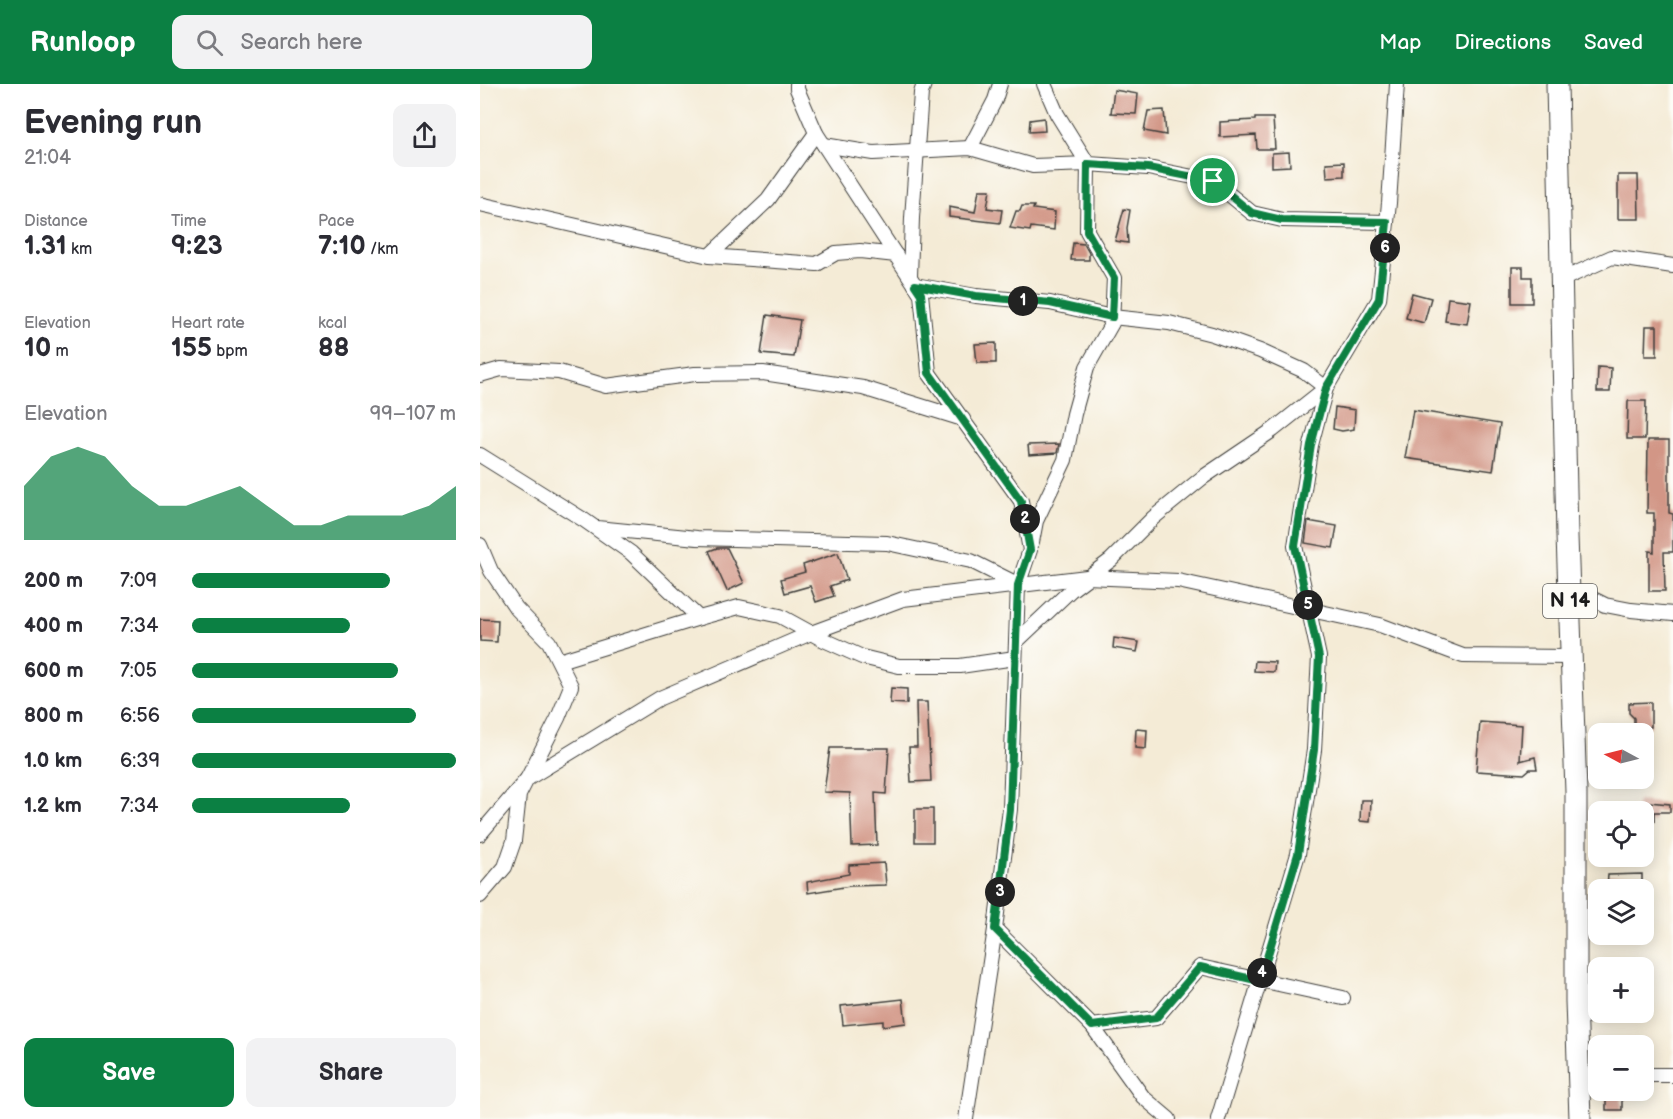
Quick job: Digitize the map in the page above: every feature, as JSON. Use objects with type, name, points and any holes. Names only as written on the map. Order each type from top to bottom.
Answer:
[{"type":"main road","name":"N 14","points":[[1557,84],[1576,792],[1580,1119]]},
{"type":"street","points":[[797,84],[797,90],[816,133],[921,294],[929,373],[1021,501],[1030,550]]},
{"type":"street","points":[[913,280],[921,93],[924,84]]},
{"type":"street","points":[[970,148],[995,100],[1000,84]]},
{"type":"street","points":[[966,1119],[995,929],[1010,810],[1018,585],[1030,550],[1036,521],[1065,460],[1074,414],[1087,367],[1112,323],[1114,278],[1087,231],[1088,164],[1057,114],[1044,84]]},
{"type":"street","points":[[1218,1119],[1298,854],[1314,750],[1319,657],[1295,546],[1311,445],[1326,388],[1379,299],[1397,84]]},
{"type":"street","points":[[709,256],[768,200],[816,133]]},
{"type":"street","points":[[824,145],[873,153],[970,148],[1033,166],[1088,164],[1148,168],[1213,181],[1252,213],[1282,220],[1387,222]]},
{"type":"street","points":[[480,204],[709,256],[817,264],[836,253],[896,255]]},
{"type":"street","points":[[1562,280],[1612,257],[1673,266]]},
{"type":"street","points":[[913,280],[976,296],[1050,303],[1112,317],[1169,323],[1212,334],[1260,351],[1304,371],[1326,388]]},
{"type":"street","points":[[480,375],[501,369],[559,372],[606,386],[695,374],[763,373],[863,388],[963,419]]},
{"type":"street","points":[[1016,642],[1071,590],[1111,560],[1153,518],[1202,478],[1273,430],[1326,388]]},
{"type":"street","points":[[480,455],[631,553],[699,618]]},
{"type":"street","points":[[595,528],[697,538],[887,543],[971,561],[1018,585]]},
{"type":"street","points":[[480,545],[491,571],[516,608],[549,642],[571,686],[519,795],[514,841],[504,867],[480,896]]},
{"type":"street","points":[[480,834],[527,779],[660,698],[811,633],[903,599],[1087,578],[1179,581],[1380,625],[1463,656],[1571,657]]},
{"type":"street","points":[[1570,595],[1631,610],[1673,614]]},
{"type":"street","points":[[559,661],[739,606],[780,616],[862,657],[899,666],[960,666],[1015,658]]},
{"type":"street","points":[[995,929],[1092,1026],[1143,1097],[1169,1119]]},
{"type":"street","points":[[1092,1026],[1156,1018],[1200,967],[1343,998]]},
{"type":"street","points":[[1654,1076],[1673,1075]]},
{"type":"street","points":[[1578,1076],[1588,1076]]},
{"type":"building","points":[[1114,90],[1138,94],[1136,114],[1111,113]]},
{"type":"building","points":[[1164,110],[1166,135],[1144,131],[1148,111]]},
{"type":"building","points":[[1044,118],[1045,131],[1029,132],[1030,120]]},
{"type":"building","points":[[1255,118],[1273,118],[1275,149],[1257,149],[1256,135],[1220,137],[1220,122],[1255,120]]},
{"type":"building","points":[[1289,152],[1290,166],[1272,167],[1272,153]]},
{"type":"building","points":[[1344,162],[1344,176],[1327,177],[1326,163]]},
{"type":"building","points":[[1618,175],[1638,175],[1639,219],[1618,219]]},
{"type":"building","points":[[979,190],[990,190],[987,208],[1002,210],[1000,223],[949,217],[949,207],[975,212]]},
{"type":"building","points":[[1022,206],[1034,206],[1033,209],[1055,212],[1054,230],[1031,227],[1030,231],[1010,228],[1016,211],[1020,211]]},
{"type":"building","points":[[1124,209],[1130,210],[1127,228],[1128,243],[1115,241]]},
{"type":"building","points":[[1073,243],[1084,244],[1089,253],[1089,260],[1071,260]]},
{"type":"building","points":[[1512,267],[1523,267],[1523,277],[1532,277],[1532,303],[1512,303]]},
{"type":"building","points":[[1412,293],[1431,298],[1424,323],[1406,318]]},
{"type":"building","points":[[1448,298],[1471,301],[1467,324],[1445,321]]},
{"type":"building","points":[[767,315],[800,320],[794,357],[761,354]]},
{"type":"building","points":[[1646,326],[1657,326],[1657,356],[1645,356]]},
{"type":"building","points":[[996,343],[996,363],[977,363],[975,344]]},
{"type":"building","points":[[1598,367],[1611,368],[1610,392],[1597,392]]},
{"type":"building","points":[[1628,401],[1646,401],[1645,439],[1627,439]]},
{"type":"building","points":[[1335,407],[1355,410],[1354,429],[1342,431],[1333,429]]},
{"type":"building","points":[[1413,410],[1500,424],[1493,471],[1405,458]]},
{"type":"building","points":[[1648,440],[1669,440],[1669,513],[1673,514],[1673,552],[1664,552],[1665,591],[1649,591],[1649,551],[1654,552],[1654,513],[1647,513]]},
{"type":"building","points":[[1059,444],[1057,453],[1029,455],[1028,445]]},
{"type":"building","points":[[1308,521],[1337,526],[1333,548],[1305,543]]},
{"type":"building","points":[[727,548],[744,583],[727,591],[709,551]]},
{"type":"building","points":[[838,553],[847,580],[830,586],[834,596],[816,602],[810,586],[785,593],[781,579],[805,572],[803,565]]},
{"type":"building","points":[[480,619],[498,620],[497,642],[480,641]]},
{"type":"building","points":[[1114,638],[1139,642],[1137,652],[1113,648]]},
{"type":"building","points":[[1255,661],[1275,662],[1274,672],[1254,671]]},
{"type":"building","points":[[891,688],[907,689],[907,704],[890,703]]},
{"type":"building","points":[[916,702],[927,702],[931,781],[911,782],[909,747],[917,747]]},
{"type":"building","points":[[1651,702],[1651,723],[1634,723],[1634,718],[1629,713],[1629,703]]},
{"type":"building","points":[[1480,722],[1522,725],[1520,761],[1535,757],[1537,769],[1530,769],[1524,774],[1476,771]]},
{"type":"building","points":[[1136,729],[1147,730],[1146,749],[1135,748]]},
{"type":"building","points":[[830,748],[889,748],[886,794],[875,793],[877,845],[852,846],[850,793],[824,792]]},
{"type":"building","points":[[1361,800],[1371,800],[1370,822],[1360,821]]},
{"type":"building","points":[[1654,803],[1670,804],[1670,812],[1654,812]]},
{"type":"building","points":[[915,809],[933,809],[933,842],[915,842]]},
{"type":"building","points":[[884,863],[886,885],[850,886],[808,893],[807,882],[849,874],[849,865]]},
{"type":"building","points":[[1642,874],[1642,879],[1608,879],[1608,875]]},
{"type":"building","points":[[903,999],[906,1023],[883,1026],[883,1021],[843,1025],[841,1006]]},
{"type":"building","points":[[1606,1101],[1622,1101],[1622,1110],[1606,1110]]},
{"type":"route","points":[[1088,164],[1148,168],[1213,181],[1252,213],[1282,220],[1387,222],[1379,299],[1326,388],[1311,445],[1295,546],[1319,657],[1314,750],[1298,854],[1260,981],[1200,967],[1156,1018],[1092,1026],[995,929],[1010,810],[1018,585],[1030,550],[1021,501],[929,373],[921,294],[915,285],[976,296],[1050,303],[1112,317],[1114,278],[1087,231],[1088,164]]}]
